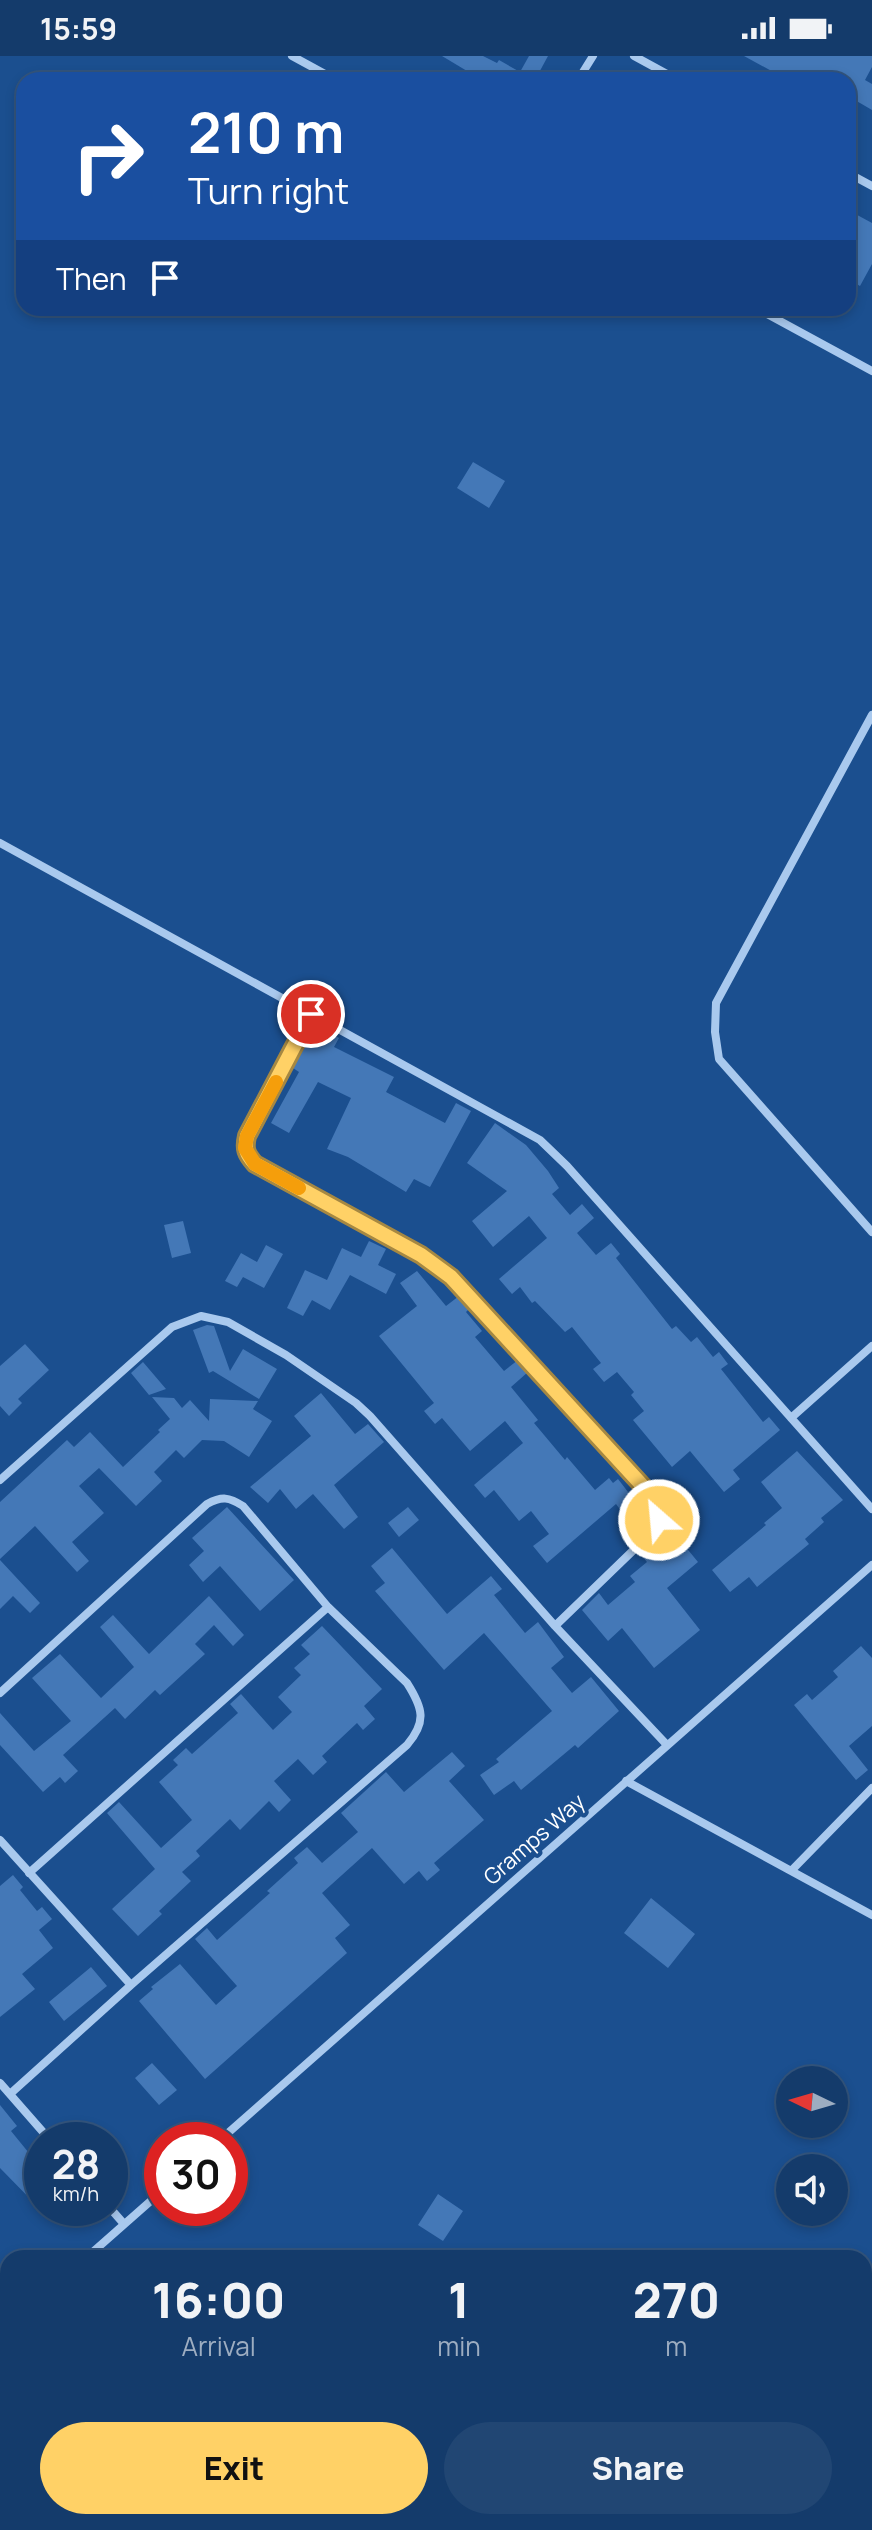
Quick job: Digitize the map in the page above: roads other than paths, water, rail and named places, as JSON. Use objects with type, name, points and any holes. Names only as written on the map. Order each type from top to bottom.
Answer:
[{"type":"street","points":[[292,56],[321,72]]},
{"type":"street","points":[[634,56],[663,72]]},
{"type":"street","points":[[771,316],[871,368]]},
{"type":"street","points":[[872,715],[716,1003],[715,1032],[719,1059],[872,1232]]},
{"type":"street","points":[[0,843],[540,1140],[567,1166],[872,1509]]},
{"type":"street","points":[[311,1014],[247,1136],[247,1156],[255,1164],[421,1255],[451,1277],[650,1494],[658,1509],[659,1520],[646,1538],[555,1626]]},
{"type":"street","points":[[0,1480],[172,1327],[193,1318],[214,1317],[228,1322],[286,1355],[356,1403],[555,1626],[667,1745]]},
{"type":"street","points":[[791,1418],[872,1346]]},
{"type":"street","points":[[0,1693],[207,1504],[228,1497],[243,1506],[328,1607],[407,1683],[420,1706],[419,1731],[407,1745],[10,2094]]},
{"type":"street","name":"Gramps Way","points":[[240,2122],[872,1565]]},
{"type":"street","points":[[29,1873],[328,1607]]},
{"type":"street","points":[[626,1781],[872,1915]]},
{"type":"street","points":[[792,1870],[872,1788]]},
{"type":"street","points":[[0,1840],[131,1985]]},
{"type":"street","points":[[0,2083],[34,2122]]},
{"type":"street","points":[[128,2221],[144,2207]]},
{"type":"street","points":[[95,2250],[122,2226]]}]
